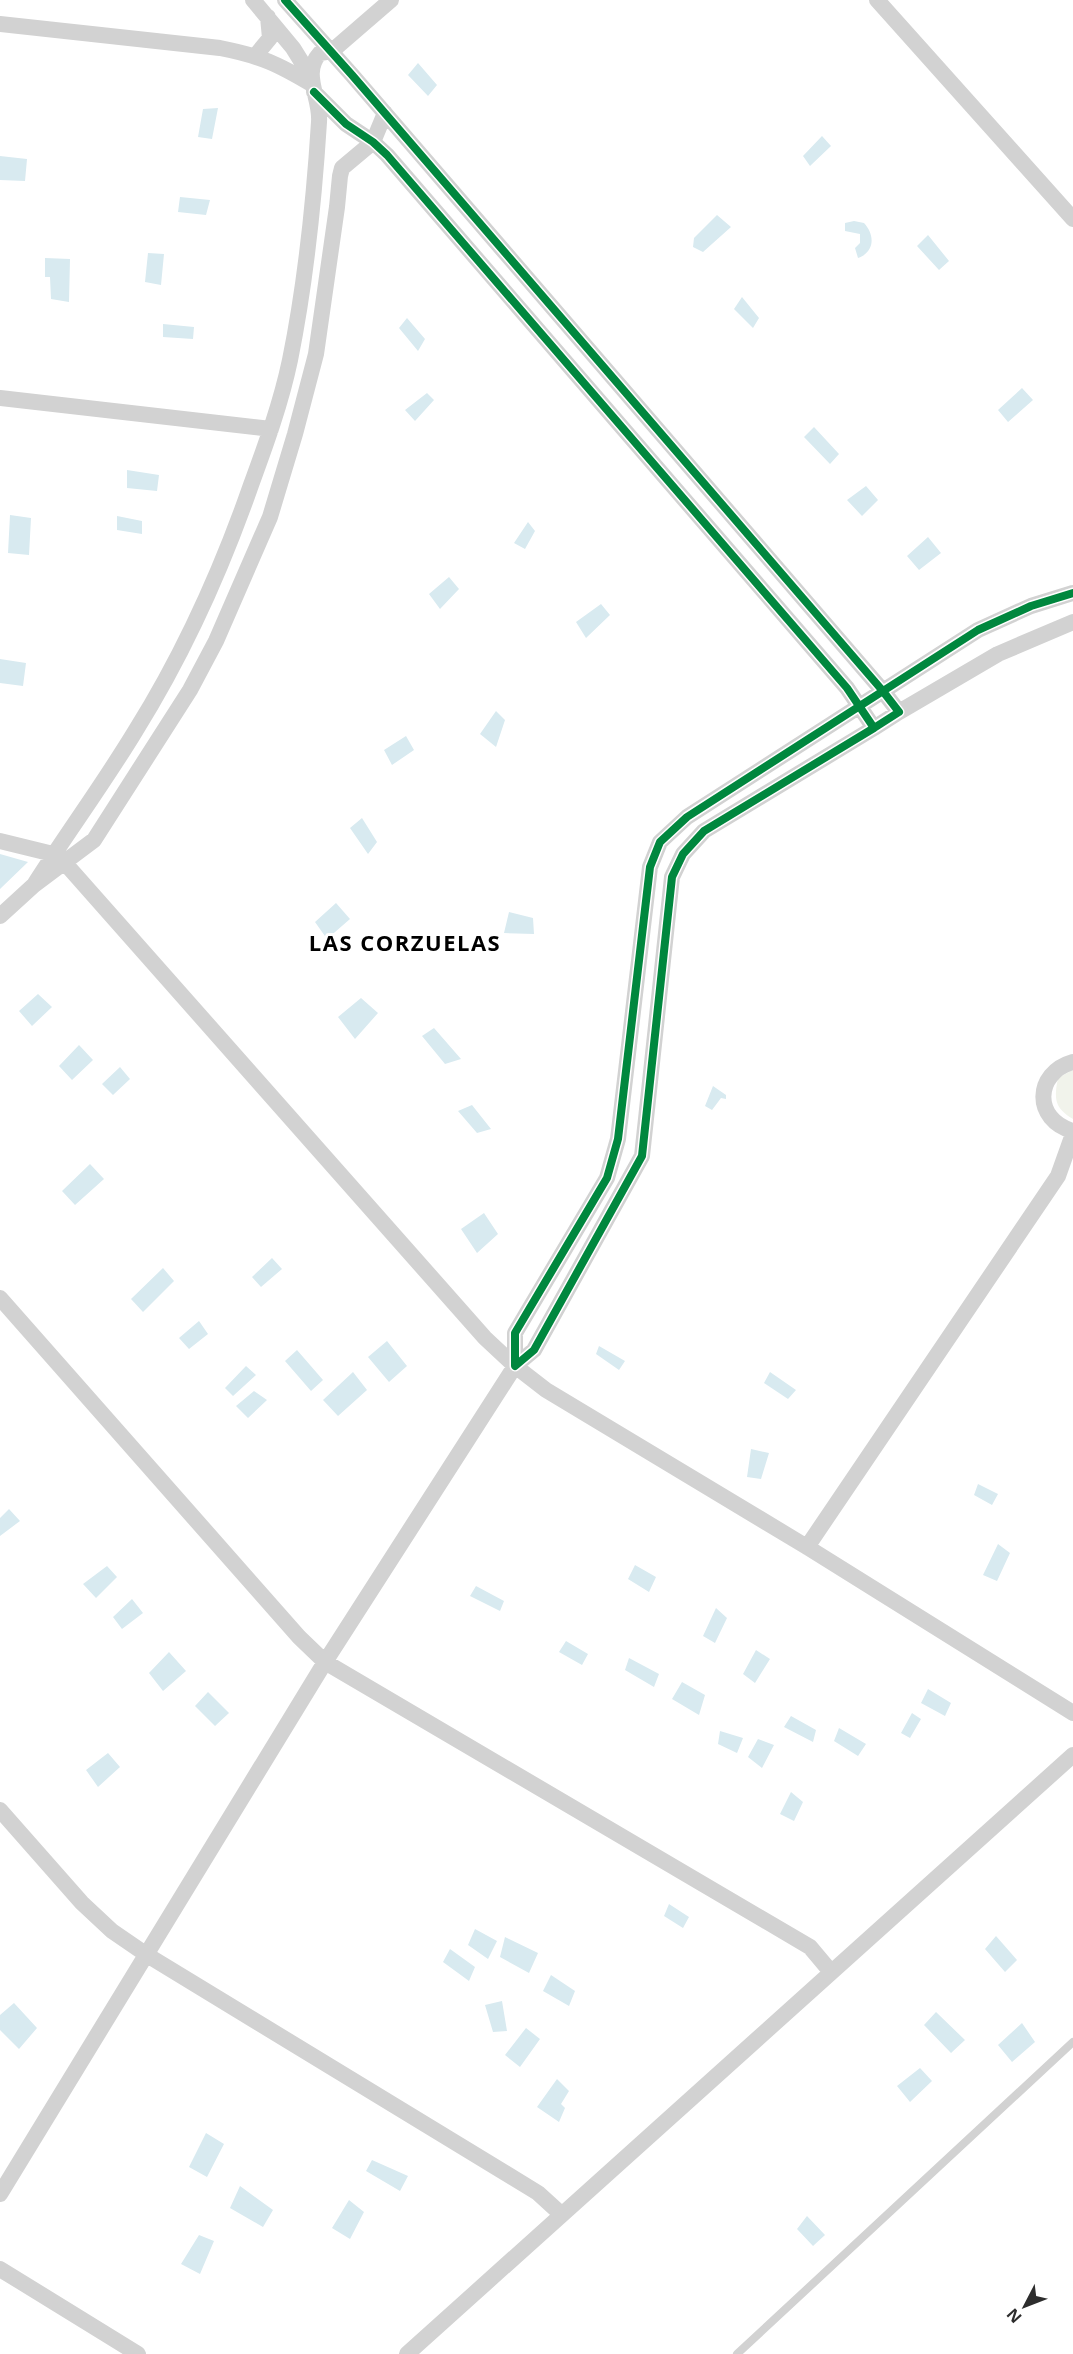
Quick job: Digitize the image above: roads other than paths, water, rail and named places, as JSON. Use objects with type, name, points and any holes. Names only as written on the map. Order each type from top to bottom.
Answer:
[{"type":"street","points":[[253,0],[293,48],[313,84],[346,124],[387,154],[839,679],[874,728]]},
{"type":"street","points":[[285,0],[332,51],[882,690],[898,712]]},
{"type":"street","points":[[0,916],[59,858],[175,664],[205,604],[271,429],[287,376],[307,261],[320,116],[313,84],[316,58],[320,53],[332,51],[392,0]]},
{"type":"street","points":[[877,0],[1073,219]]},
{"type":"street","points":[[256,55],[270,38],[268,17]]},
{"type":"street","points":[[0,24],[220,48],[256,55],[313,84]]},
{"type":"street","points":[[59,858],[94,840],[190,690],[245,578],[270,517],[316,354],[342,168],[373,142],[385,113]]},
{"type":"street","points":[[0,398],[271,429]]},
{"type":"street","points":[[514,1366],[515,1333],[607,1178],[618,1139],[650,867],[660,842],[687,817],[978,630],[1031,606],[1073,593]]},
{"type":"street","points":[[0,2194],[325,1662],[514,1366],[534,1350],[642,1156],[672,877],[683,854],[704,831],[898,712],[998,654],[1073,622]]},
{"type":"street","points":[[0,841],[59,858],[477,1329],[514,1366],[546,1390],[807,1547],[1073,1713]]},
{"type":"street","points":[[807,1547],[1058,1176],[1073,1133],[1054,1122],[1047,1113],[1043,1102],[1043,1091],[1054,1071],[1073,1062]]},
{"type":"street","points":[[0,1298],[299,1637],[325,1662],[810,1947],[831,1972]]},
{"type":"street","points":[[406,2354],[1073,1755]]},
{"type":"street","points":[[0,1810],[82,1903],[112,1931],[147,1955],[538,2193],[561,2214]]},
{"type":"street","points":[[0,2269],[138,2354]]},
{"type":"lane","points":[[737,2354],[1073,2042]]},
{"type":"district","name":"LAS CORZUELAS","points":[[405,943]]}]
